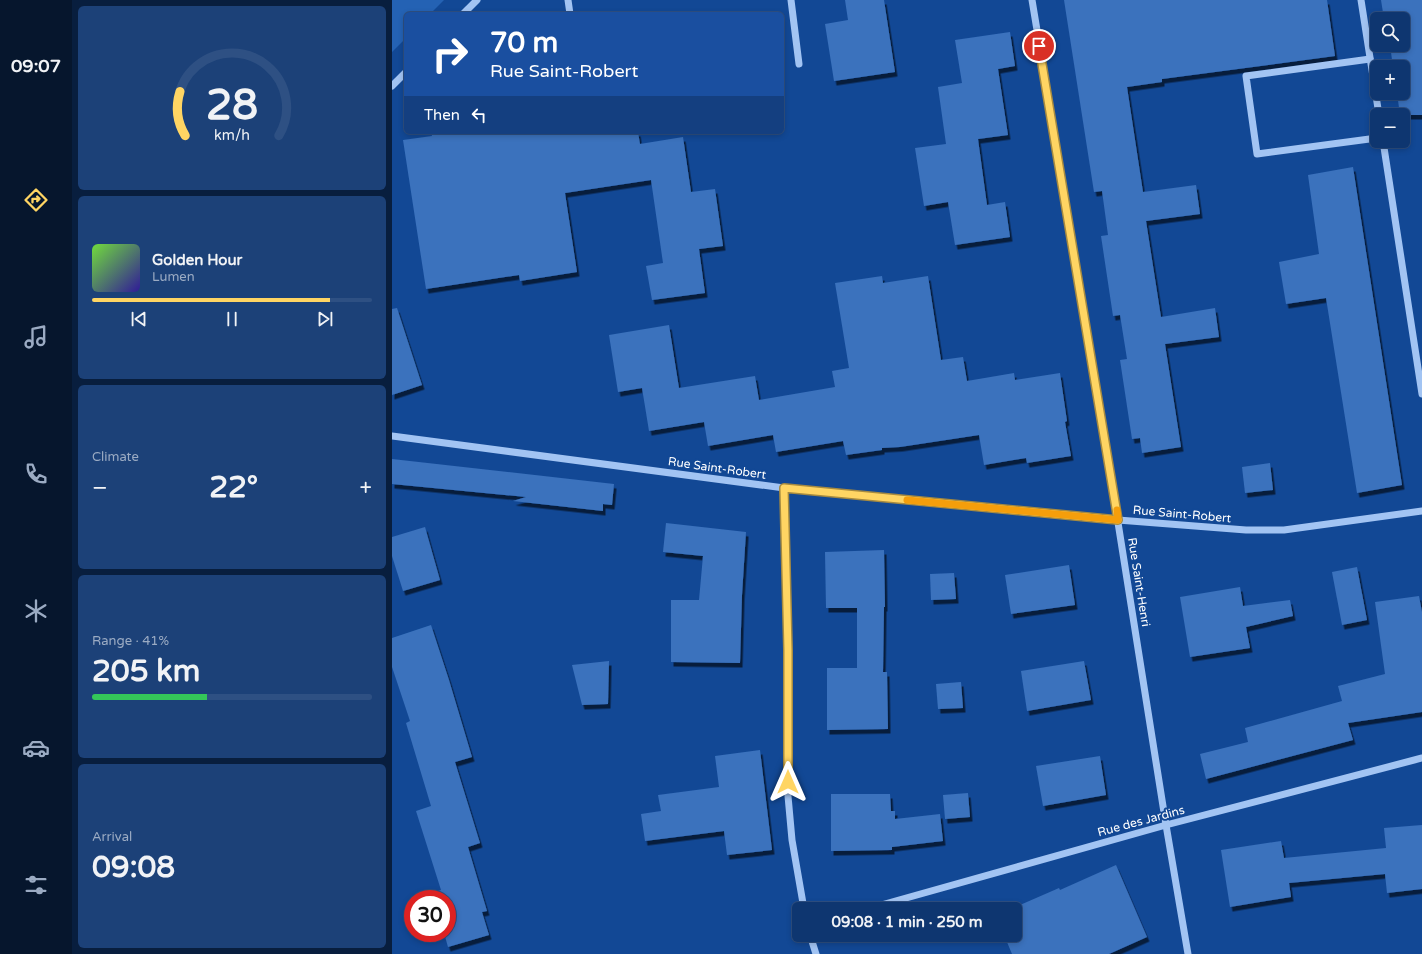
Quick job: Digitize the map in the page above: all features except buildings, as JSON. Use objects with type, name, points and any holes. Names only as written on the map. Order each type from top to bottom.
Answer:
[{"type":"street","points":[[465,12],[477,0]]},
{"type":"street","points":[[568,0],[570,12]]},
{"type":"street","points":[[791,0],[799,64]]},
{"type":"street","name":"Rue Saint-Henri","points":[[1032,0],[1188,954]]},
{"type":"street","points":[[1361,0],[1377,108]]},
{"type":"street","points":[[1370,59],[1246,76],[1256,154],[1370,139]]},
{"type":"street","points":[[392,86],[404,74]]},
{"type":"street","points":[[1384,148],[1422,394]]},
{"type":"street","name":"Rue Saint-Robert","points":[[392,436],[784,488],[1118,520],[1246,530],[1284,530],[1422,511]]},
{"type":"street","points":[[784,488],[788,650],[788,796],[792,840],[803,902]]},
{"type":"street","name":"Rue des Jardins","points":[[892,902],[1166,825],[1422,758]]},
{"type":"street","points":[[812,942],[816,954]]},
{"type":"shaded area","points":[[392,0],[444,0],[432,12],[404,12],[404,40],[392,52]]},
{"type":"slow traffic","points":[[907,500],[1118,520],[1117,510]]},
{"type":"route","points":[[788,782],[788,650],[784,488],[1118,520],[1039,46]]}]
